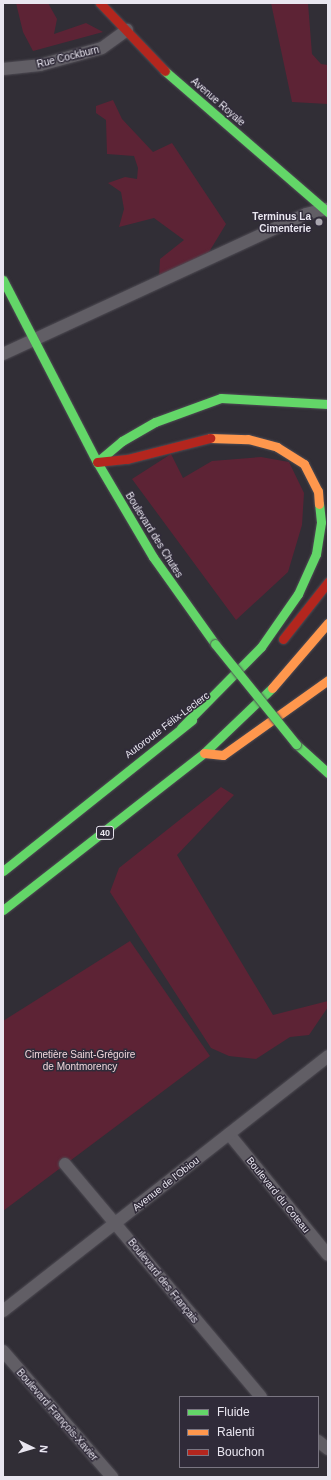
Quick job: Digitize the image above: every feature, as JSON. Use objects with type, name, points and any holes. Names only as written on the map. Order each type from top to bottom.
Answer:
[{"type":"main road","name":"Avenue Royale","points":[[100,3],[170,76],[327,210]]},
{"type":"main road","name":"Boulevard des Chutes","points":[[3,280],[97,462],[153,557],[215,644],[296,744],[328,774]]},
{"type":"main road","points":[[97,462],[122,440],[155,422],[221,398],[328,404]]},
{"type":"main road","points":[[97,462],[127,459],[188,441],[218,437],[248,439],[277,447],[304,464],[318,491],[321,522],[316,554],[298,594],[260,647],[180,728]]},
{"type":"main road","points":[[277,647],[328,582]]},
{"type":"main road","name":"40","points":[[3,910],[204,753],[286,674],[328,623]]},
{"type":"main road","name":"Autoroute Félix-Leclerc","points":[[3,871],[180,728],[252,675]]},
{"type":"main road","points":[[204,753],[223,755],[328,680]]},
{"type":"street","name":"Rue Cockburn","points":[[3,69],[40,65],[95,51],[112,43],[127,30]]},
{"type":"street","points":[[3,354],[36,342],[306,214],[327,210]]},
{"type":"street","name":"Avenue de l'Obiou","points":[[3,1311],[328,1056]]},
{"type":"street","name":"Boulevard du Coteau","points":[[229,1134],[328,1255]]},
{"type":"street","name":"Boulevard des Français","points":[[64,1164],[260,1396]]},
{"type":"street","name":"Boulevard François-Xavier","points":[[3,1352],[112,1477]]},
{"type":"street","points":[[319,1442],[328,1449]]},
{"type":"green space","points":[[16,3],[48,3],[57,19],[54,34],[86,23],[103,32],[33,51],[23,32]]},
{"type":"green space","points":[[271,3],[308,3],[312,54],[321,64],[328,65],[328,104],[292,102]]},
{"type":"green space","points":[[113,100],[122,119],[153,152],[172,143],[226,224],[209,252],[159,278],[160,259],[184,240],[154,218],[119,227],[124,209],[121,192],[108,183],[125,177],[137,179],[138,168],[134,156],[107,154],[106,120],[96,113],[96,106]]},
{"type":"green space","points":[[171,454],[183,478],[212,461],[261,457],[289,462],[304,493],[302,525],[288,572],[236,620],[132,479]]},
{"type":"green space","points":[[221,787],[234,795],[177,855],[273,1015],[328,1001],[328,1007],[309,1035],[290,1037],[256,1059],[229,1056],[211,1048],[110,892],[119,868]]},
{"type":"green space","name":"Cimetière Saint-Grégoire de Montmorency","points":[[130,941],[210,1056],[3,1211],[3,1021]]},
{"type":"traffic: fast","points":[[165,71],[328,212]]},
{"type":"traffic: fast","points":[[3,280],[97,462],[153,557],[215,644]]},
{"type":"traffic: fast","points":[[97,462],[122,441],[155,422],[221,398],[328,404]]},
{"type":"traffic: fast","points":[[181,728],[261,647],[298,594],[316,554],[321,522],[319,504]]},
{"type":"traffic: fast","points":[[215,644],[296,744]]},
{"type":"traffic: fast","points":[[3,910],[204,753],[272,688]]},
{"type":"traffic: fast","points":[[3,871],[192,720]]},
{"type":"traffic: fast","points":[[296,744],[328,773]]},
{"type":"traffic: slow","points":[[210,438],[248,439],[277,447],[304,464],[318,491],[319,504]]},
{"type":"traffic: slow","points":[[272,688],[328,623]]},
{"type":"traffic: slow","points":[[204,753],[223,755],[328,680]]},
{"type":"traffic: jam","points":[[100,3],[165,71]]},
{"type":"traffic: jam","points":[[97,462],[127,459],[210,438]]},
{"type":"traffic: jam","points":[[283,639],[328,582]]},
{"type":"place","name":"Terminus La Cimenterie","points":[[319,222]]}]
